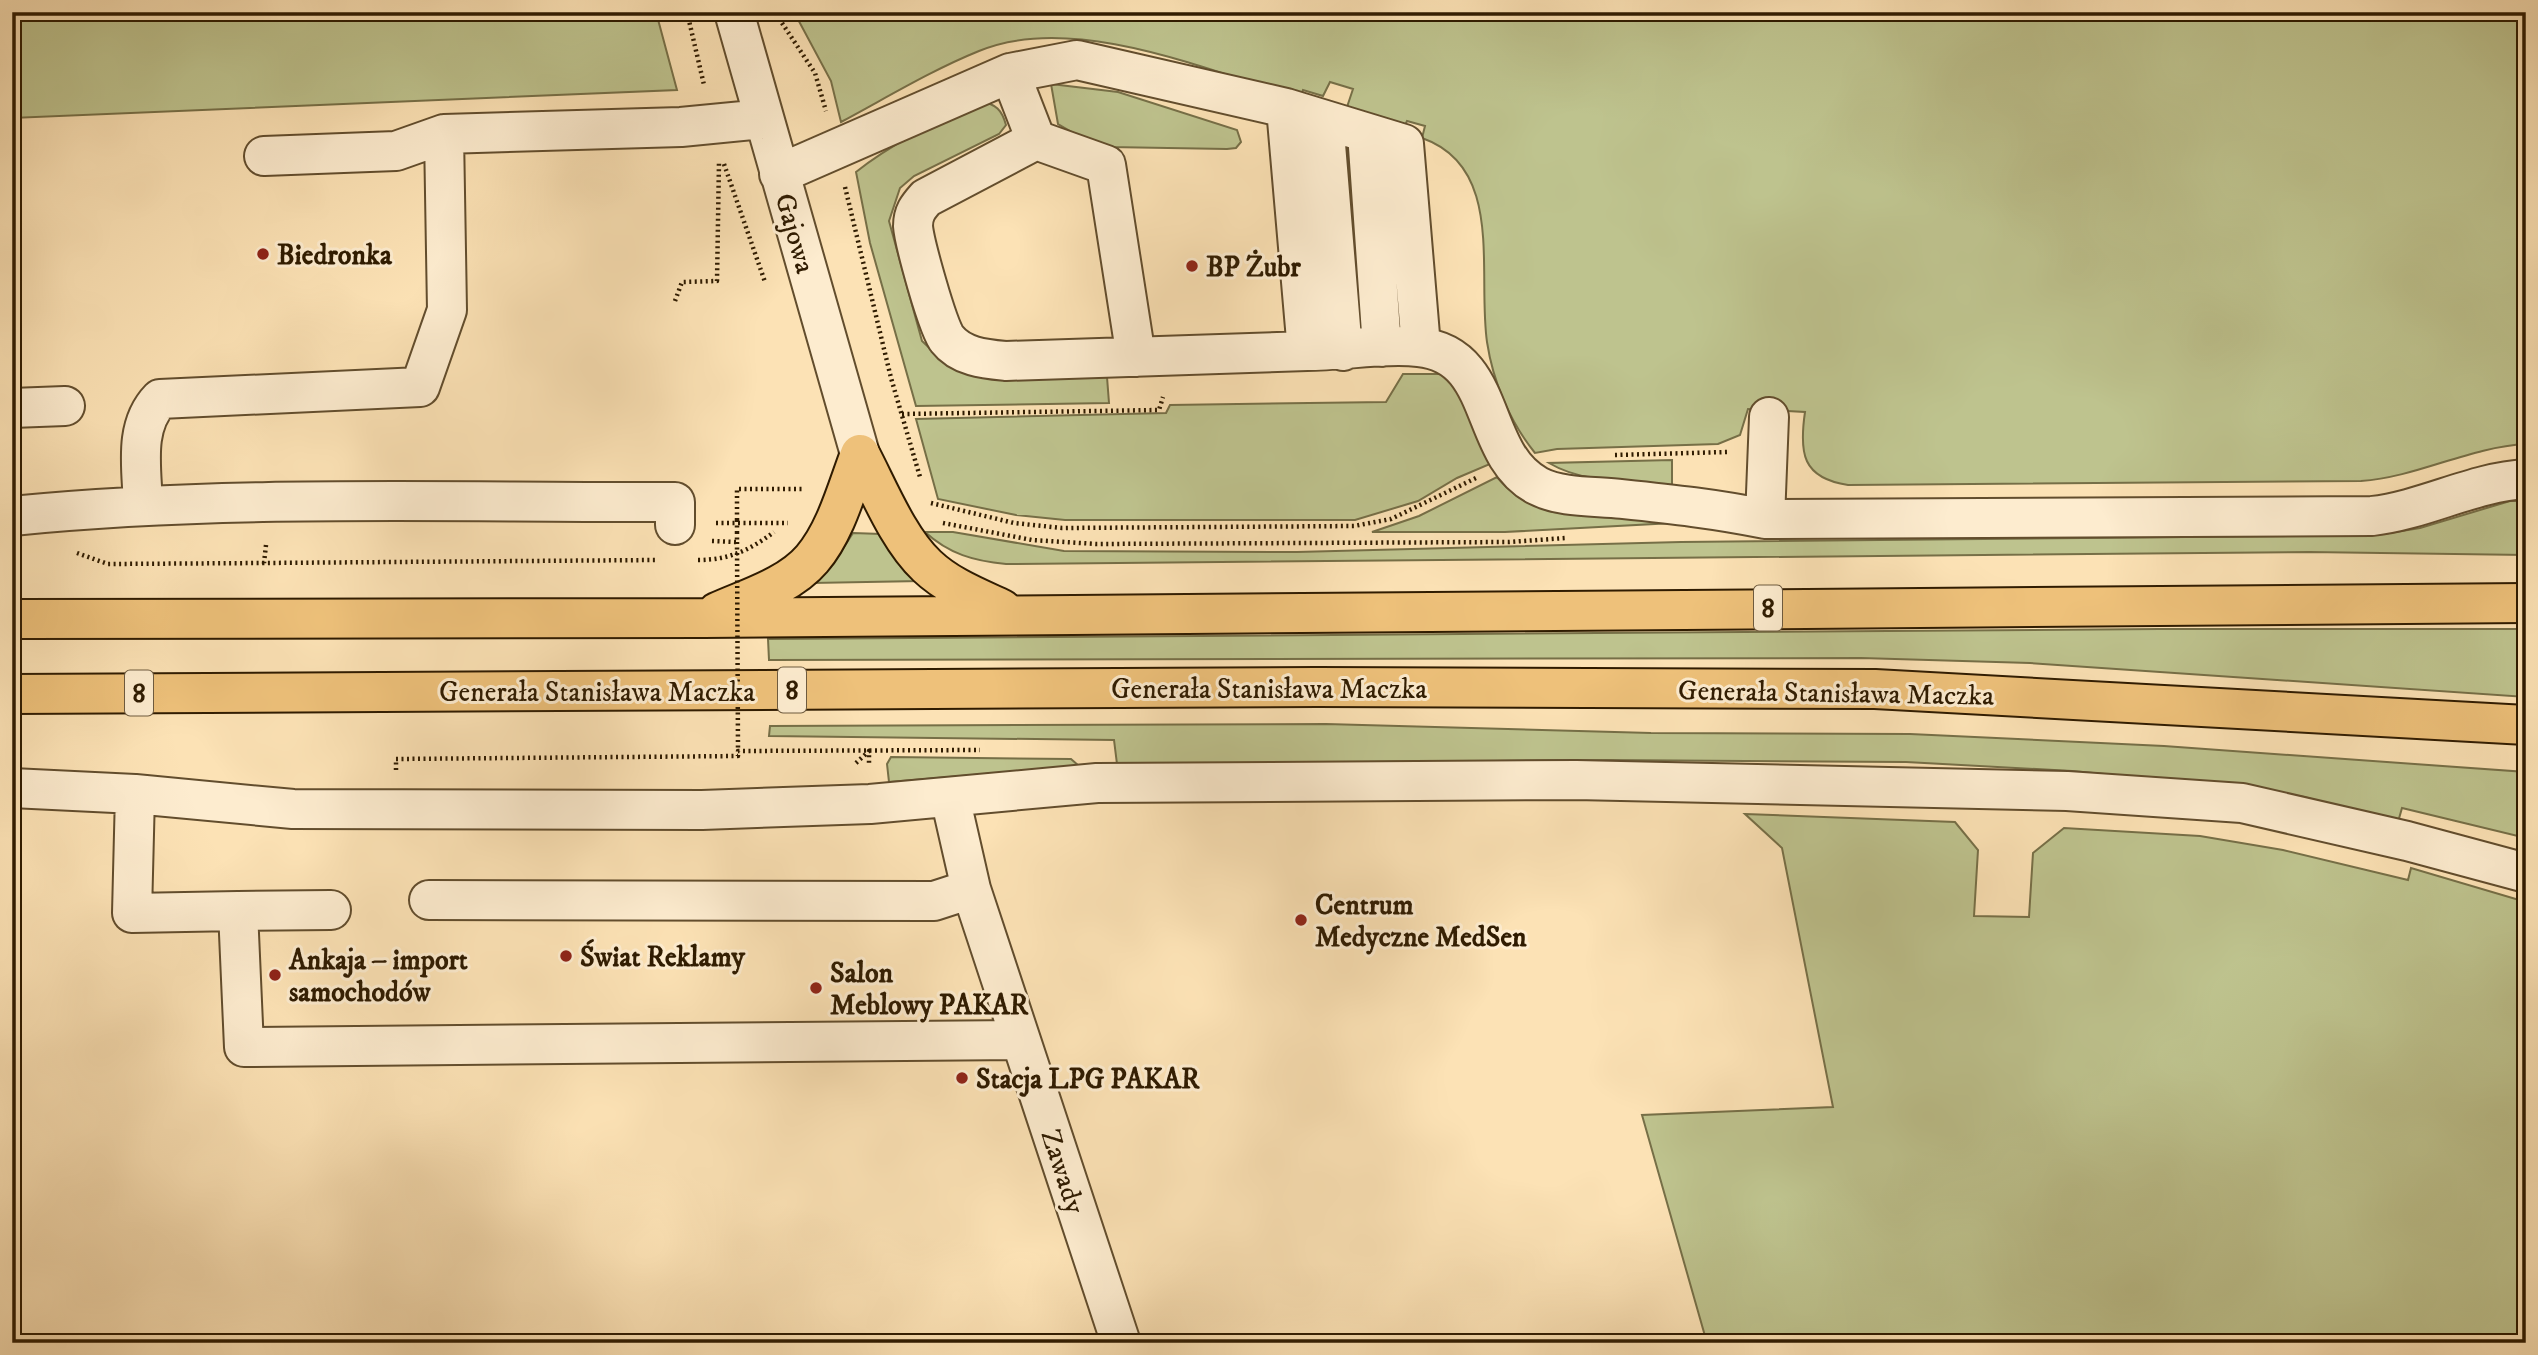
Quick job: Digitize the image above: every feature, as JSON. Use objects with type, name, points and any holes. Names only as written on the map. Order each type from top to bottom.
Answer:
[{"type":"highway","points":[[860,454],[892,516],[925,564],[962,590],[1010,613]]},
{"type":"highway","points":[[704,618],[784,581],[812,559],[833,523],[860,454]]},
{"type":"highway","points":[[2406,604],[2526,575]]},
{"type":"highway","name":"8","points":[[12,619],[704,618],[1010,613],[2526,603]]},
{"type":"highway","name":"Generała Stanisława Maczka","points":[[12,694],[1290,688],[1861,689],[2526,725]]},
{"type":"highway","points":[[2482,722],[2526,740]]},
{"type":"street","name":"Gajowa","points":[[734,12],[860,454]]},
{"type":"street","points":[[779,174],[1010,73],[1077,60],[1219,90],[1286,108],[1404,144],[1421,347]]},
{"type":"street","points":[[1010,73],[1036,141]]},
{"type":"street","points":[[1286,108],[1325,351]]},
{"type":"street","points":[[264,156],[396,151],[444,134],[716,137],[764,119]]},
{"type":"street","points":[[1324,120],[1325,351]]},
{"type":"street","points":[[1367,133],[1382,347]]},
{"type":"street","points":[[143,506],[142,425],[148,412],[160,399],[420,387],[447,310],[444,134]]},
{"type":"street","points":[[1136,357],[1106,164],[1036,141],[926,198],[916,209],[913,224],[916,242],[945,338],[961,351],[987,359],[1136,357],[1176,356],[1421,347],[1454,358],[1475,378],[1488,416],[1513,463],[1538,486],[1560,492],[1700,507],[1765,519],[2372,516],[2403,512],[2486,486],[2526,479]]},
{"type":"street","points":[[12,408],[65,407]]},
{"type":"street","points":[[1765,519],[1769,417]]},
{"type":"street","points":[[12,516],[143,506],[676,502],[675,525]]},
{"type":"street","points":[[12,788],[135,794],[293,809],[702,810],[950,797],[1097,783],[1576,780],[2067,791],[2242,803],[2407,841],[2526,873]]},
{"type":"street","points":[[135,794],[132,913],[331,910]]},
{"type":"street","name":"Zawady","points":[[950,797],[971,889],[1121,1343]]},
{"type":"street","points":[[429,900],[934,901],[971,889]]},
{"type":"street","points":[[238,911],[244,1047],[1020,1040]]},
{"type":"path","points":[[687,12],[716,137],[767,286]]},
{"type":"path","points":[[775,12],[815,73],[923,489]]},
{"type":"path","points":[[676,301],[682,282],[717,281],[716,137]]},
{"type":"path","points":[[902,414],[1159,410],[1176,356]]},
{"type":"path","points":[[396,778],[396,759],[738,756],[737,489],[798,489]]},
{"type":"path","points":[[927,502],[929,512]]},
{"type":"path","points":[[931,522],[1032,540],[1097,544],[1509,542],[1577,537]]},
{"type":"path","points":[[718,523],[797,523]]},
{"type":"path","points":[[690,560],[718,560],[749,551],[774,532]]},
{"type":"path","points":[[725,541],[737,542]]},
{"type":"path","points":[[264,563],[264,545],[277,545]]},
{"type":"path","points":[[72,552],[108,564],[663,560]]},
{"type":"path","points":[[738,751],[988,750]]},
{"type":"green space","points":[[12,12],[656,12],[677,90],[12,118]]},
{"type":"green space","points":[[794,12],[2526,12],[2526,444],[2484,450],[2403,474],[2361,481],[1848,485],[1821,476],[1807,461],[1803,440],[1805,412],[1748,409],[1740,435],[1718,444],[1557,449],[1535,453],[1510,415],[1498,387],[1490,357],[1485,314],[1482,225],[1476,197],[1466,172],[1448,152],[1422,138],[1425,126],[1407,121],[1403,130],[1345,113],[1353,89],[1330,82],[1323,96],[1303,90],[1300,99],[1140,49],[1097,41],[1055,38],[1016,41],[979,51],[927,75],[841,122],[831,81]]},
{"type":"green space","points":[[1051,84],[1118,92],[1237,130],[1241,142],[1236,148],[1227,149],[1109,147],[1089,142],[1058,124]]},
{"type":"green space","points":[[980,101],[998,108],[1006,125],[999,134],[914,176],[900,188],[889,221],[922,341],[940,358],[1002,378],[1107,377],[1109,403],[916,406],[870,243],[856,172],[901,142]]},
{"type":"green space","points":[[1403,374],[1441,374],[1471,398],[1490,464],[1457,478],[1418,501],[1355,520],[1065,520],[1016,515],[938,499],[916,419],[1166,413],[1170,405],[1386,402]]},
{"type":"green space","points":[[1672,460],[1672,485],[1593,478],[1577,475],[1549,463]]},
{"type":"green space","points":[[1497,477],[1522,499],[1553,512],[1673,519],[1673,523],[1505,532],[1372,532],[1419,516]]},
{"type":"green space","points":[[2510,501],[2526,501],[2526,555],[2309,552],[1006,564],[962,555],[943,546],[925,532],[953,532],[1064,551],[1297,552],[1681,542],[2377,535],[2420,528]]},
{"type":"green space","points":[[853,533],[881,534],[920,581],[813,583],[837,558]]},
{"type":"green space","points":[[2526,629],[2526,697],[2030,663],[1861,658],[769,660],[768,639]]},
{"type":"green space","points":[[1326,724],[1651,733],[1910,734],[2164,746],[2526,772],[2526,838],[2402,808],[2398,822],[2304,797],[2242,787],[2072,771],[1906,762],[1609,760],[1117,764],[1114,740],[769,736],[770,726]]},
{"type":"green space","points":[[891,757],[1071,759],[1079,766],[889,782],[887,764]]},
{"type":"green space","points":[[1745,814],[1955,822],[1978,850],[1974,916],[2029,917],[2033,853],[2064,828],[2200,836],[2283,850],[2408,880],[2411,868],[2526,902],[2526,1343],[1707,1343],[1642,1115],[1833,1107],[1782,848]]},
{"type":"place","name":"Biedronka","points":[[263,254]]},
{"type":"place","name":"BP Żubr","points":[[1192,266]]},
{"type":"place","name":"Centrum Medyczne MedSen","points":[[1301,920]]},
{"type":"place","name":"Świat Reklamy","points":[[566,956]]},
{"type":"place","name":"Ankaja – import samochodów","points":[[275,975]]},
{"type":"place","name":"Salon Meblowy PAKAR","points":[[816,988]]},
{"type":"place","name":"Stacja LPG PAKAR","points":[[962,1078]]}]
